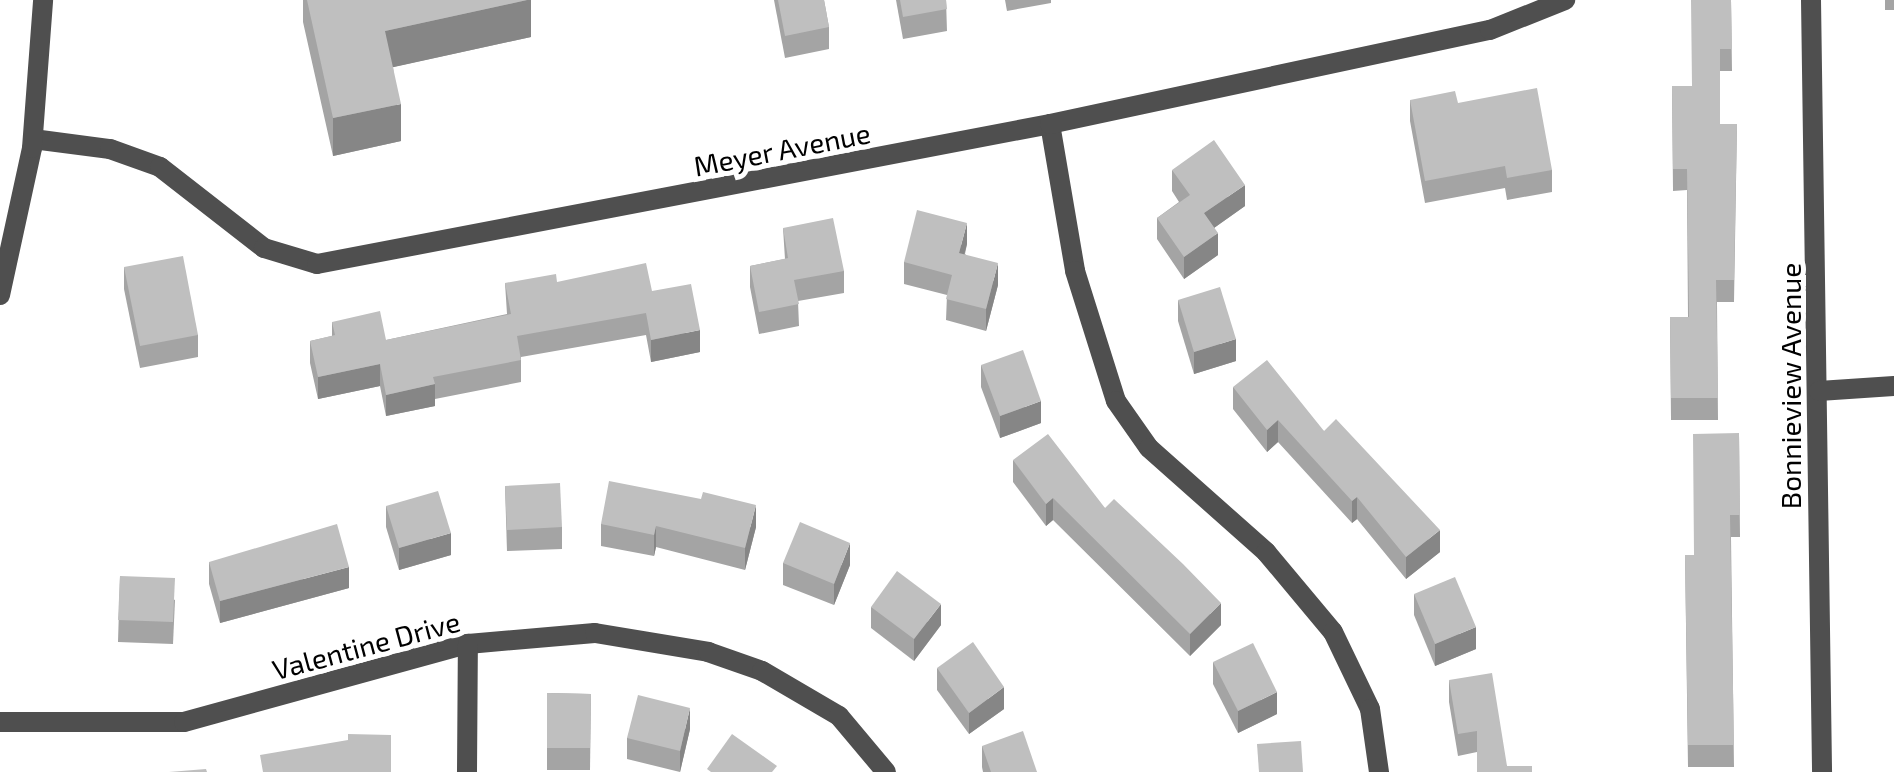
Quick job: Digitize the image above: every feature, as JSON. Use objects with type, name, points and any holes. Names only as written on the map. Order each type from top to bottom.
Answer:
[{"type":"street","points":[[0,295],[32,139],[43,0]]},
{"type":"street","name":"Meyer Avenue","points":[[32,139],[110,149],[160,167],[264,248],[317,264],[1050,124],[1490,30],[1565,0]]},
{"type":"street","name":"Bonnieview Avenue","points":[[1811,0],[1822,772]]},
{"type":"street","points":[[1050,124],[1075,271],[1116,400],[1149,448],[1266,552],[1333,632],[1370,709],[1379,772]]},
{"type":"street","points":[[1819,390],[1894,386]]},
{"type":"street","name":"Valentine Drive","points":[[0,722],[184,722],[468,644],[595,634],[708,652],[806,692],[839,716],[886,772]]},
{"type":"street","points":[[467,772],[468,644]]},
{"type":"building","points":[[307,0],[527,0],[385,31],[401,104],[333,118]]},
{"type":"building","points":[[778,0],[824,0],[829,27],[785,36]]},
{"type":"building","points":[[900,0],[946,0],[947,9],[903,17]]},
{"type":"building","points":[[1691,0],[1731,0],[1732,49],[1720,49],[1720,124],[1737,124],[1734,280],[1716,280],[1718,398],[1671,398],[1670,317],[1689,317],[1687,169],[1673,169],[1672,86],[1692,86]]},
{"type":"building","points":[[1537,88],[1552,170],[1507,178],[1505,166],[1425,181],[1410,100],[1455,91],[1458,103]]},
{"type":"building","points":[[1214,140],[1245,185],[1204,213],[1218,233],[1184,257],[1157,218],[1190,195],[1172,170]]},
{"type":"building","points":[[917,210],[967,223],[959,253],[998,263],[986,309],[946,299],[952,275],[904,262]]},
{"type":"building","points":[[833,218],[844,271],[794,280],[799,304],[759,312],[750,266],[788,258],[783,228]]},
{"type":"building","points":[[183,256],[198,335],[140,346],[124,267]]},
{"type":"building","points":[[646,263],[652,291],[691,284],[700,330],[651,340],[646,313],[517,336],[521,360],[433,377],[435,384],[386,395],[380,364],[318,377],[310,341],[335,335],[332,322],[380,311],[386,340],[511,314],[505,283],[556,274],[557,282]]},
{"type":"building","points":[[1220,287],[1236,339],[1194,352],[1178,300]]},
{"type":"building","points":[[1023,350],[1041,401],[1000,416],[981,365]]},
{"type":"building","points":[[1267,360],[1324,431],[1336,419],[1440,530],[1406,557],[1357,497],[1352,501],[1278,420],[1267,430],[1233,387]]},
{"type":"building","points":[[1739,433],[1740,515],[1730,515],[1734,745],[1688,745],[1685,555],[1694,555],[1693,434]]},
{"type":"building","points":[[1048,434],[1105,508],[1114,499],[1221,603],[1190,634],[1053,498],[1046,504],[1013,460]]},
{"type":"building","points":[[609,481],[701,499],[703,492],[756,505],[745,548],[656,526],[654,535],[601,524]]},
{"type":"building","points":[[560,483],[562,527],[507,530],[505,486]]},
{"type":"building","points":[[438,491],[451,533],[399,548],[386,506]]},
{"type":"building","points":[[800,522],[850,543],[834,584],[783,563]]},
{"type":"building","points":[[337,524],[349,567],[220,601],[209,562]]},
{"type":"building","points":[[897,571],[941,604],[914,639],[871,607]]},
{"type":"building","points":[[120,576],[175,578],[173,622],[118,620]]},
{"type":"building","points":[[1455,577],[1476,627],[1435,644],[1414,594]]},
{"type":"building","points":[[973,642],[1004,687],[969,713],[937,668]]},
{"type":"building","points":[[1253,643],[1277,692],[1238,711],[1213,662]]},
{"type":"building","points":[[1492,673],[1507,766],[1532,766],[1532,772],[1477,772],[1477,731],[1458,734],[1449,680]]},
{"type":"building","points":[[547,693],[591,694],[590,748],[547,748]]},
{"type":"building","points":[[638,695],[690,708],[680,751],[627,738]]},
{"type":"building","points":[[1023,731],[1037,772],[991,772],[982,746]]},
{"type":"building","points":[[348,734],[391,735],[391,772],[263,772],[260,755],[348,740]]},
{"type":"building","points":[[732,734],[777,766],[772,772],[711,772],[707,769]]},
{"type":"building","points":[[1301,741],[1303,772],[1259,772],[1257,744]]}]
